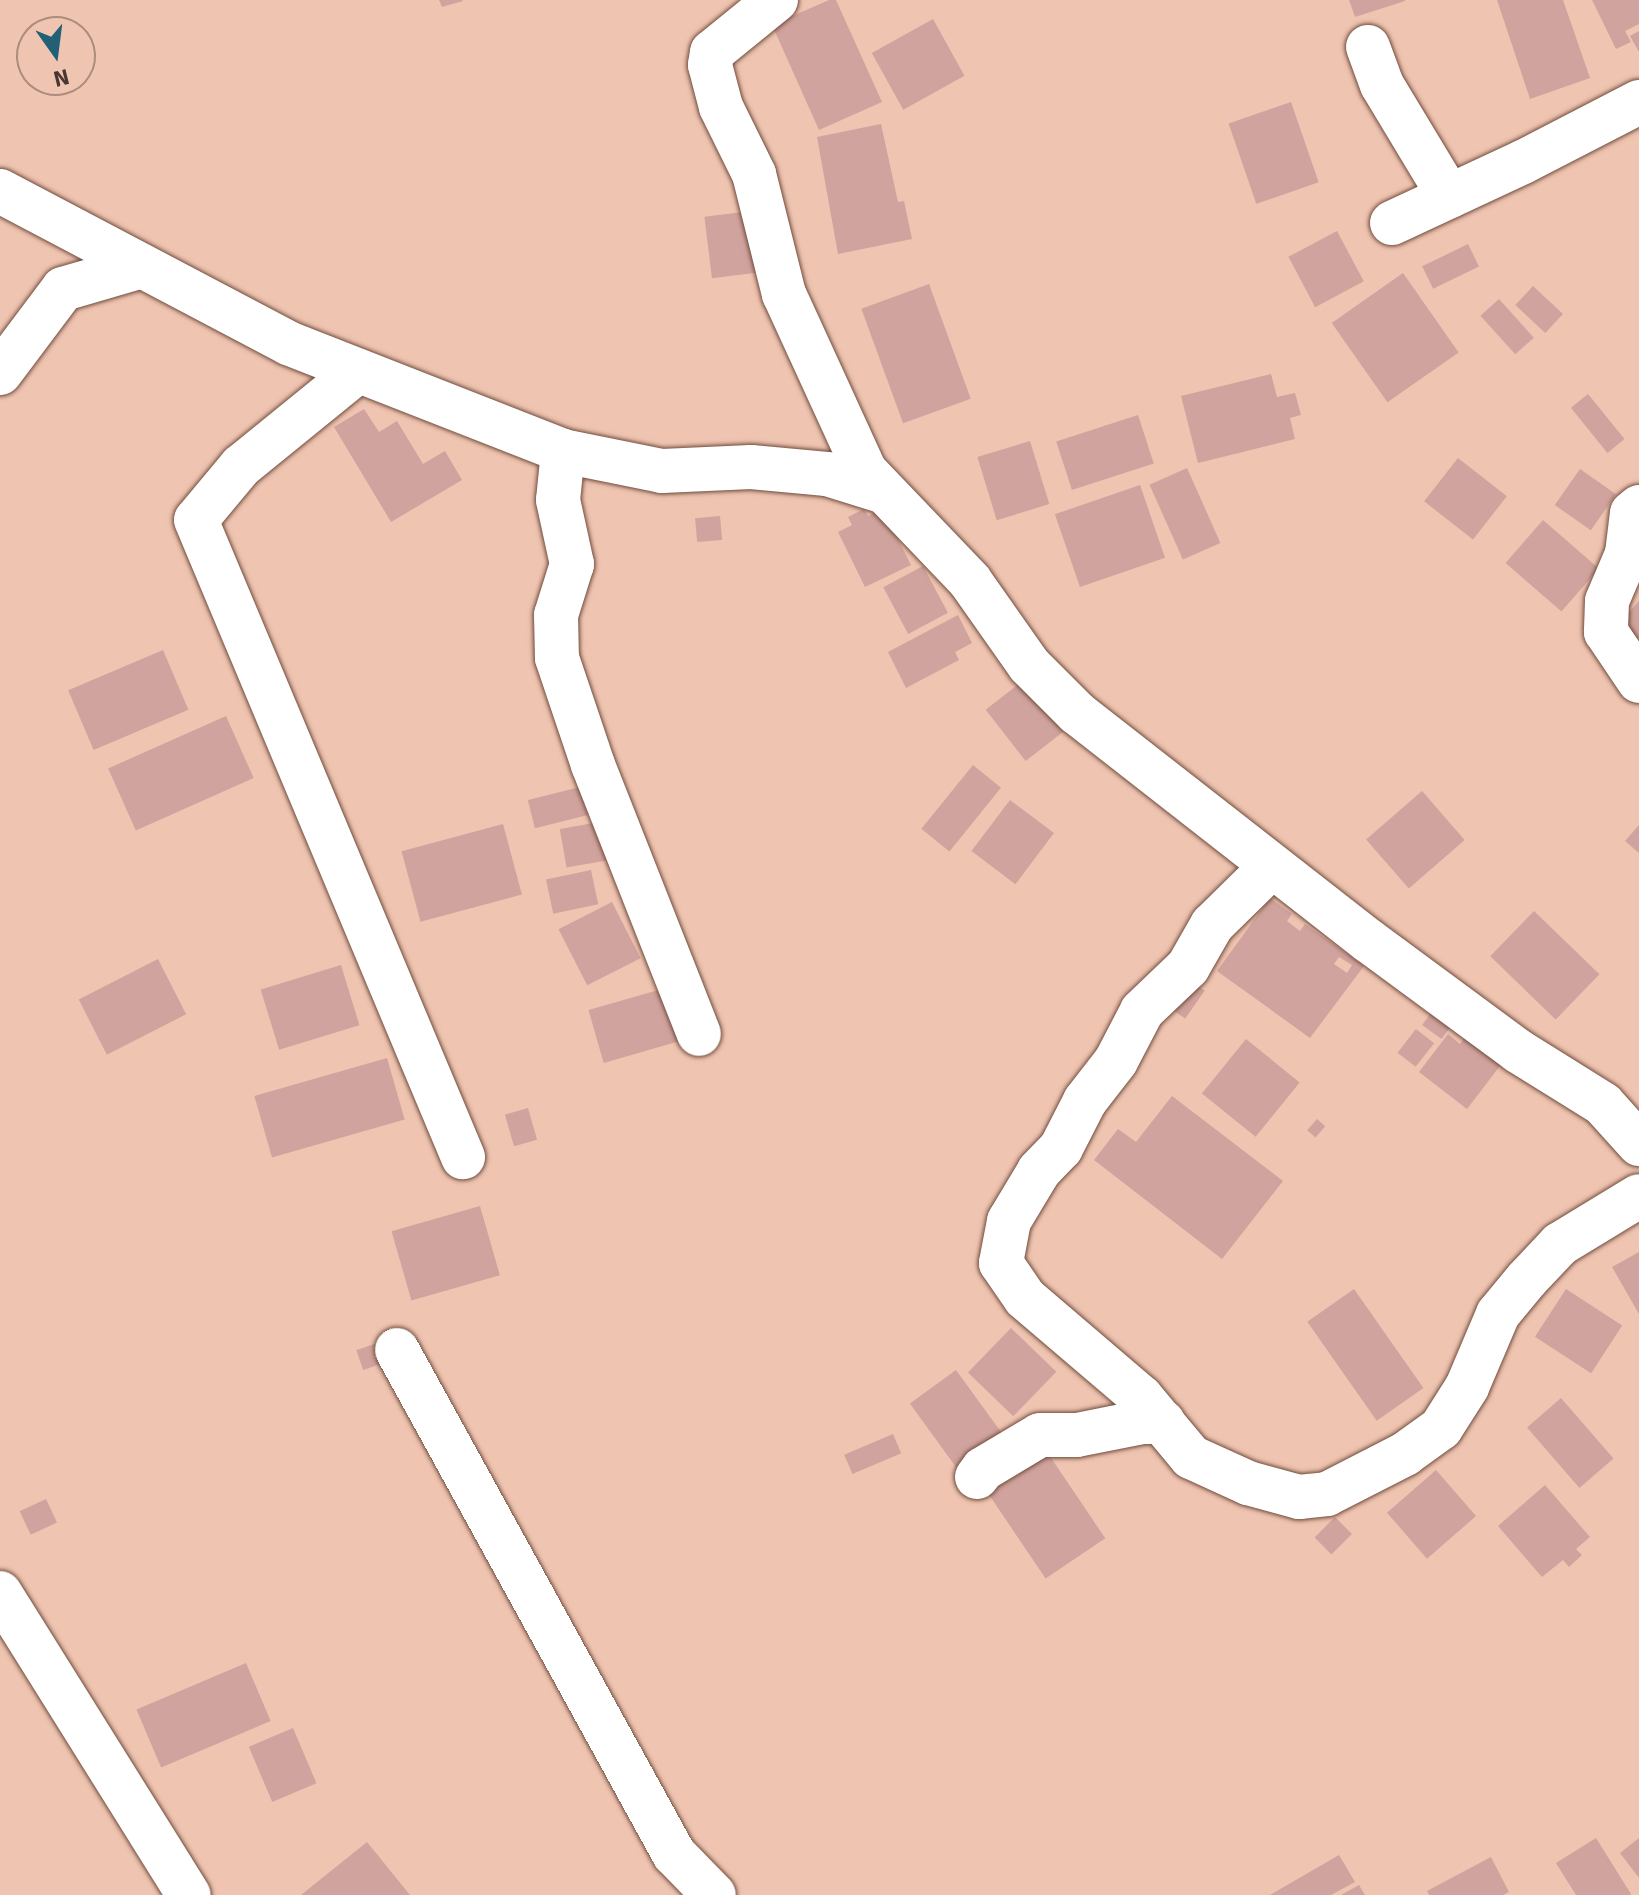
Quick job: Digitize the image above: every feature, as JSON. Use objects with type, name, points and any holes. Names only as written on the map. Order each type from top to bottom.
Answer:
[{"type":"street","points":[[776,0],[712,52],[710,65],[721,107],[754,174],[784,294],[865,471],[970,581],[1029,665],[1077,713],[1272,866],[1518,1051],[1603,1104],[1639,1144]]},
{"type":"street","points":[[1368,47],[1382,85],[1449,196]]},
{"type":"street","points":[[1392,223],[1639,102]]},
{"type":"street","points":[[0,191],[288,343],[563,451],[662,471],[751,467],[827,474],[882,491]]},
{"type":"street","points":[[0,373],[63,289],[142,266]]},
{"type":"street","points":[[358,371],[241,466],[196,520],[463,1157]]},
{"type":"street","points":[[563,451],[558,500],[572,564],[556,615],[557,658],[593,765],[699,1034]]},
{"type":"street","points":[[1639,507],[1632,513],[1627,554],[1607,601],[1606,632],[1639,681]]},
{"type":"street","points":[[1272,866],[1212,925],[1188,967],[1142,1011],[1116,1061],[1085,1101],[1061,1148],[1039,1171],[1009,1221],[1001,1263],[1025,1298],[1141,1397],[1191,1457],[1277,1493],[1299,1497],[1327,1494],[1405,1454],[1441,1428],[1467,1387],[1498,1314],[1527,1279],[1560,1244],[1639,1196]]},
{"type":"street","points":[[397,1350],[674,1854],[714,1895]]},
{"type":"street","points":[[977,1477],[983,1469],[1040,1435],[1077,1435],[1142,1422],[1163,1422]]},
{"type":"street","points":[[0,1593],[189,1895]]},
{"type":"building","points":[[439,0],[462,0],[463,1],[442,7]]},
{"type":"building","points":[[829,0],[836,0],[882,102],[819,130],[772,25]]},
{"type":"building","points":[[1349,0],[1405,0],[1405,1],[1355,17]]},
{"type":"building","points":[[1497,0],[1563,0],[1590,78],[1530,99]]},
{"type":"building","points":[[1592,0],[1639,0],[1639,24],[1625,31],[1631,42],[1616,49]]},
{"type":"building","points":[[933,19],[965,76],[903,110],[872,53]]},
{"type":"building","points":[[1639,31],[1639,52],[1630,36]]},
{"type":"building","points":[[1291,102],[1319,182],[1256,204],[1229,123]]},
{"type":"building","points":[[881,124],[898,202],[904,201],[912,239],[838,254],[817,137]]},
{"type":"building","points":[[759,210],[767,272],[712,278],[704,217]]},
{"type":"building","points":[[1337,231],[1364,281],[1315,307],[1288,257]]},
{"type":"building","points":[[1468,244],[1479,266],[1433,289],[1422,266]]},
{"type":"building","points":[[1403,273],[1459,352],[1387,402],[1332,323]]},
{"type":"building","points":[[929,284],[971,399],[903,423],[861,309]]},
{"type":"building","points":[[1533,286],[1563,314],[1545,333],[1515,305]]},
{"type":"building","points":[[1499,299],[1534,338],[1515,354],[1480,316]]},
{"type":"building","points":[[1271,374],[1277,397],[1295,393],[1301,415],[1290,418],[1295,439],[1198,463],[1181,396]]},
{"type":"building","points":[[1588,394],[1625,439],[1607,453],[1571,408]]},
{"type":"building","points":[[364,409],[379,432],[397,421],[423,464],[445,451],[462,480],[391,522],[334,427]]},
{"type":"building","points":[[1138,415],[1154,464],[1072,490],[1056,442]]},
{"type":"building","points":[[1030,441],[1049,504],[997,520],[977,457]]},
{"type":"building","points":[[1458,458],[1507,496],[1473,540],[1424,501]]},
{"type":"building","points":[[1187,468],[1220,543],[1183,560],[1150,485]]},
{"type":"building","points":[[1580,469],[1616,494],[1591,530],[1555,505]]},
{"type":"building","points":[[1140,485],[1165,558],[1080,587],[1055,514]]},
{"type":"building","points":[[864,509],[868,516],[883,509],[911,565],[865,587],[838,532],[852,525],[848,517]]},
{"type":"building","points":[[720,516],[722,540],[697,542],[695,518]]},
{"type":"building","points":[[1543,520],[1599,569],[1561,612],[1506,563]]},
{"type":"building","points":[[923,566],[948,613],[908,634],[883,587]]},
{"type":"building","points":[[1639,601],[1639,639],[1620,623]]},
{"type":"building","points":[[958,615],[972,643],[955,652],[959,660],[906,688],[888,652]]},
{"type":"building","points":[[163,650],[188,710],[94,750],[68,690]]},
{"type":"building","points":[[1029,676],[1069,727],[1026,761],[986,710]]},
{"type":"building","points":[[226,716],[254,778],[136,831],[108,768]]},
{"type":"building","points":[[973,765],[1001,788],[949,851],[921,829]]},
{"type":"building","points":[[588,785],[595,813],[535,828],[528,800]]},
{"type":"building","points":[[1422,791],[1465,840],[1409,889],[1366,840]]},
{"type":"building","points":[[1010,800],[1054,833],[1015,884],[971,851]]},
{"type":"building","points":[[611,820],[618,858],[567,867],[560,829]]},
{"type":"building","points":[[503,824],[522,895],[420,922],[402,851]]},
{"type":"building","points":[[1639,825],[1639,853],[1625,841]]},
{"type":"building","points":[[591,870],[598,904],[553,914],[546,880]]},
{"type":"building","points":[[1270,898],[1292,914],[1287,921],[1300,931],[1305,924],[1364,966],[1310,1038],[1217,971]],"holes":[[[1339,957],[1352,965],[1347,973],[1334,964]]]},
{"type":"building","points":[[612,902],[641,958],[587,985],[559,929]]},
{"type":"building","points":[[1534,911],[1599,974],[1556,1020],[1490,956]]},
{"type":"building","points":[[158,959],[186,1014],[107,1055],[79,999]]},
{"type":"building","points":[[341,965],[359,1025],[279,1050],[261,990]]},
{"type":"building","points":[[1185,977],[1205,991],[1185,1019],[1165,1005]]},
{"type":"building","points":[[676,985],[691,1038],[604,1063],[589,1010]]},
{"type":"building","points":[[1441,999],[1460,1013],[1442,1039],[1422,1025]]},
{"type":"building","points":[[1416,1029],[1434,1043],[1416,1067],[1398,1053]]},
{"type":"building","points":[[1448,1034],[1460,1044],[1467,1034],[1503,1062],[1467,1109],[1419,1072]]},
{"type":"building","points":[[1246,1039],[1300,1082],[1256,1137],[1202,1093]]},
{"type":"building","points":[[387,1058],[405,1120],[272,1158],[254,1096]]},
{"type":"building","points":[[1172,1096],[1283,1181],[1222,1259],[1094,1160],[1118,1129],[1136,1142]]},
{"type":"building","points":[[528,1108],[537,1140],[514,1146],[505,1115]]},
{"type":"building","points":[[1317,1119],[1325,1126],[1315,1138],[1307,1130]]},
{"type":"building","points":[[480,1206],[500,1275],[411,1301],[392,1231]]},
{"type":"building","points":[[1639,1252],[1639,1314],[1612,1267]]},
{"type":"building","points":[[1354,1289],[1423,1388],[1377,1421],[1307,1322]]},
{"type":"building","points":[[1566,1289],[1622,1325],[1591,1373],[1535,1337]]},
{"type":"building","points":[[1011,1328],[1056,1372],[1013,1416],[968,1373]]},
{"type":"building","points":[[380,1342],[387,1362],[363,1370],[356,1350]]},
{"type":"building","points":[[956,1370],[1005,1437],[959,1471],[910,1404]]},
{"type":"building","points":[[1561,1398],[1613,1458],[1580,1488],[1527,1428]]},
{"type":"building","points":[[893,1434],[901,1453],[852,1474],[844,1455]]},
{"type":"building","points":[[1041,1443],[1105,1538],[1046,1579],[981,1483]]},
{"type":"building","points":[[1436,1470],[1476,1516],[1427,1559],[1387,1513]]},
{"type":"building","points":[[1545,1485],[1590,1537],[1576,1549],[1582,1555],[1569,1567],[1563,1560],[1542,1577],[1498,1526]]},
{"type":"building","points":[[46,1499],[57,1523],[31,1535],[20,1511]]},
{"type":"building","points":[[1335,1517],[1352,1534],[1331,1554],[1314,1538]]},
{"type":"building","points":[[246,1663],[271,1721],[161,1767],[136,1709]]},
{"type":"building","points":[[293,1728],[316,1783],[272,1802],[249,1747]]},
{"type":"building","points":[[1596,1838],[1630,1895],[1576,1895],[1556,1863]]},
{"type":"building","points":[[1639,1838],[1639,1878],[1620,1853]]},
{"type":"building","points":[[367,1842],[410,1895],[301,1895]]},
{"type":"building","points":[[1339,1855],[1355,1882],[1331,1895],[1270,1895]]},
{"type":"building","points":[[1491,1857],[1509,1892],[1503,1895],[1429,1895],[1427,1891]]},
{"type":"building","points":[[1359,1885],[1365,1895],[1341,1895]]}]
